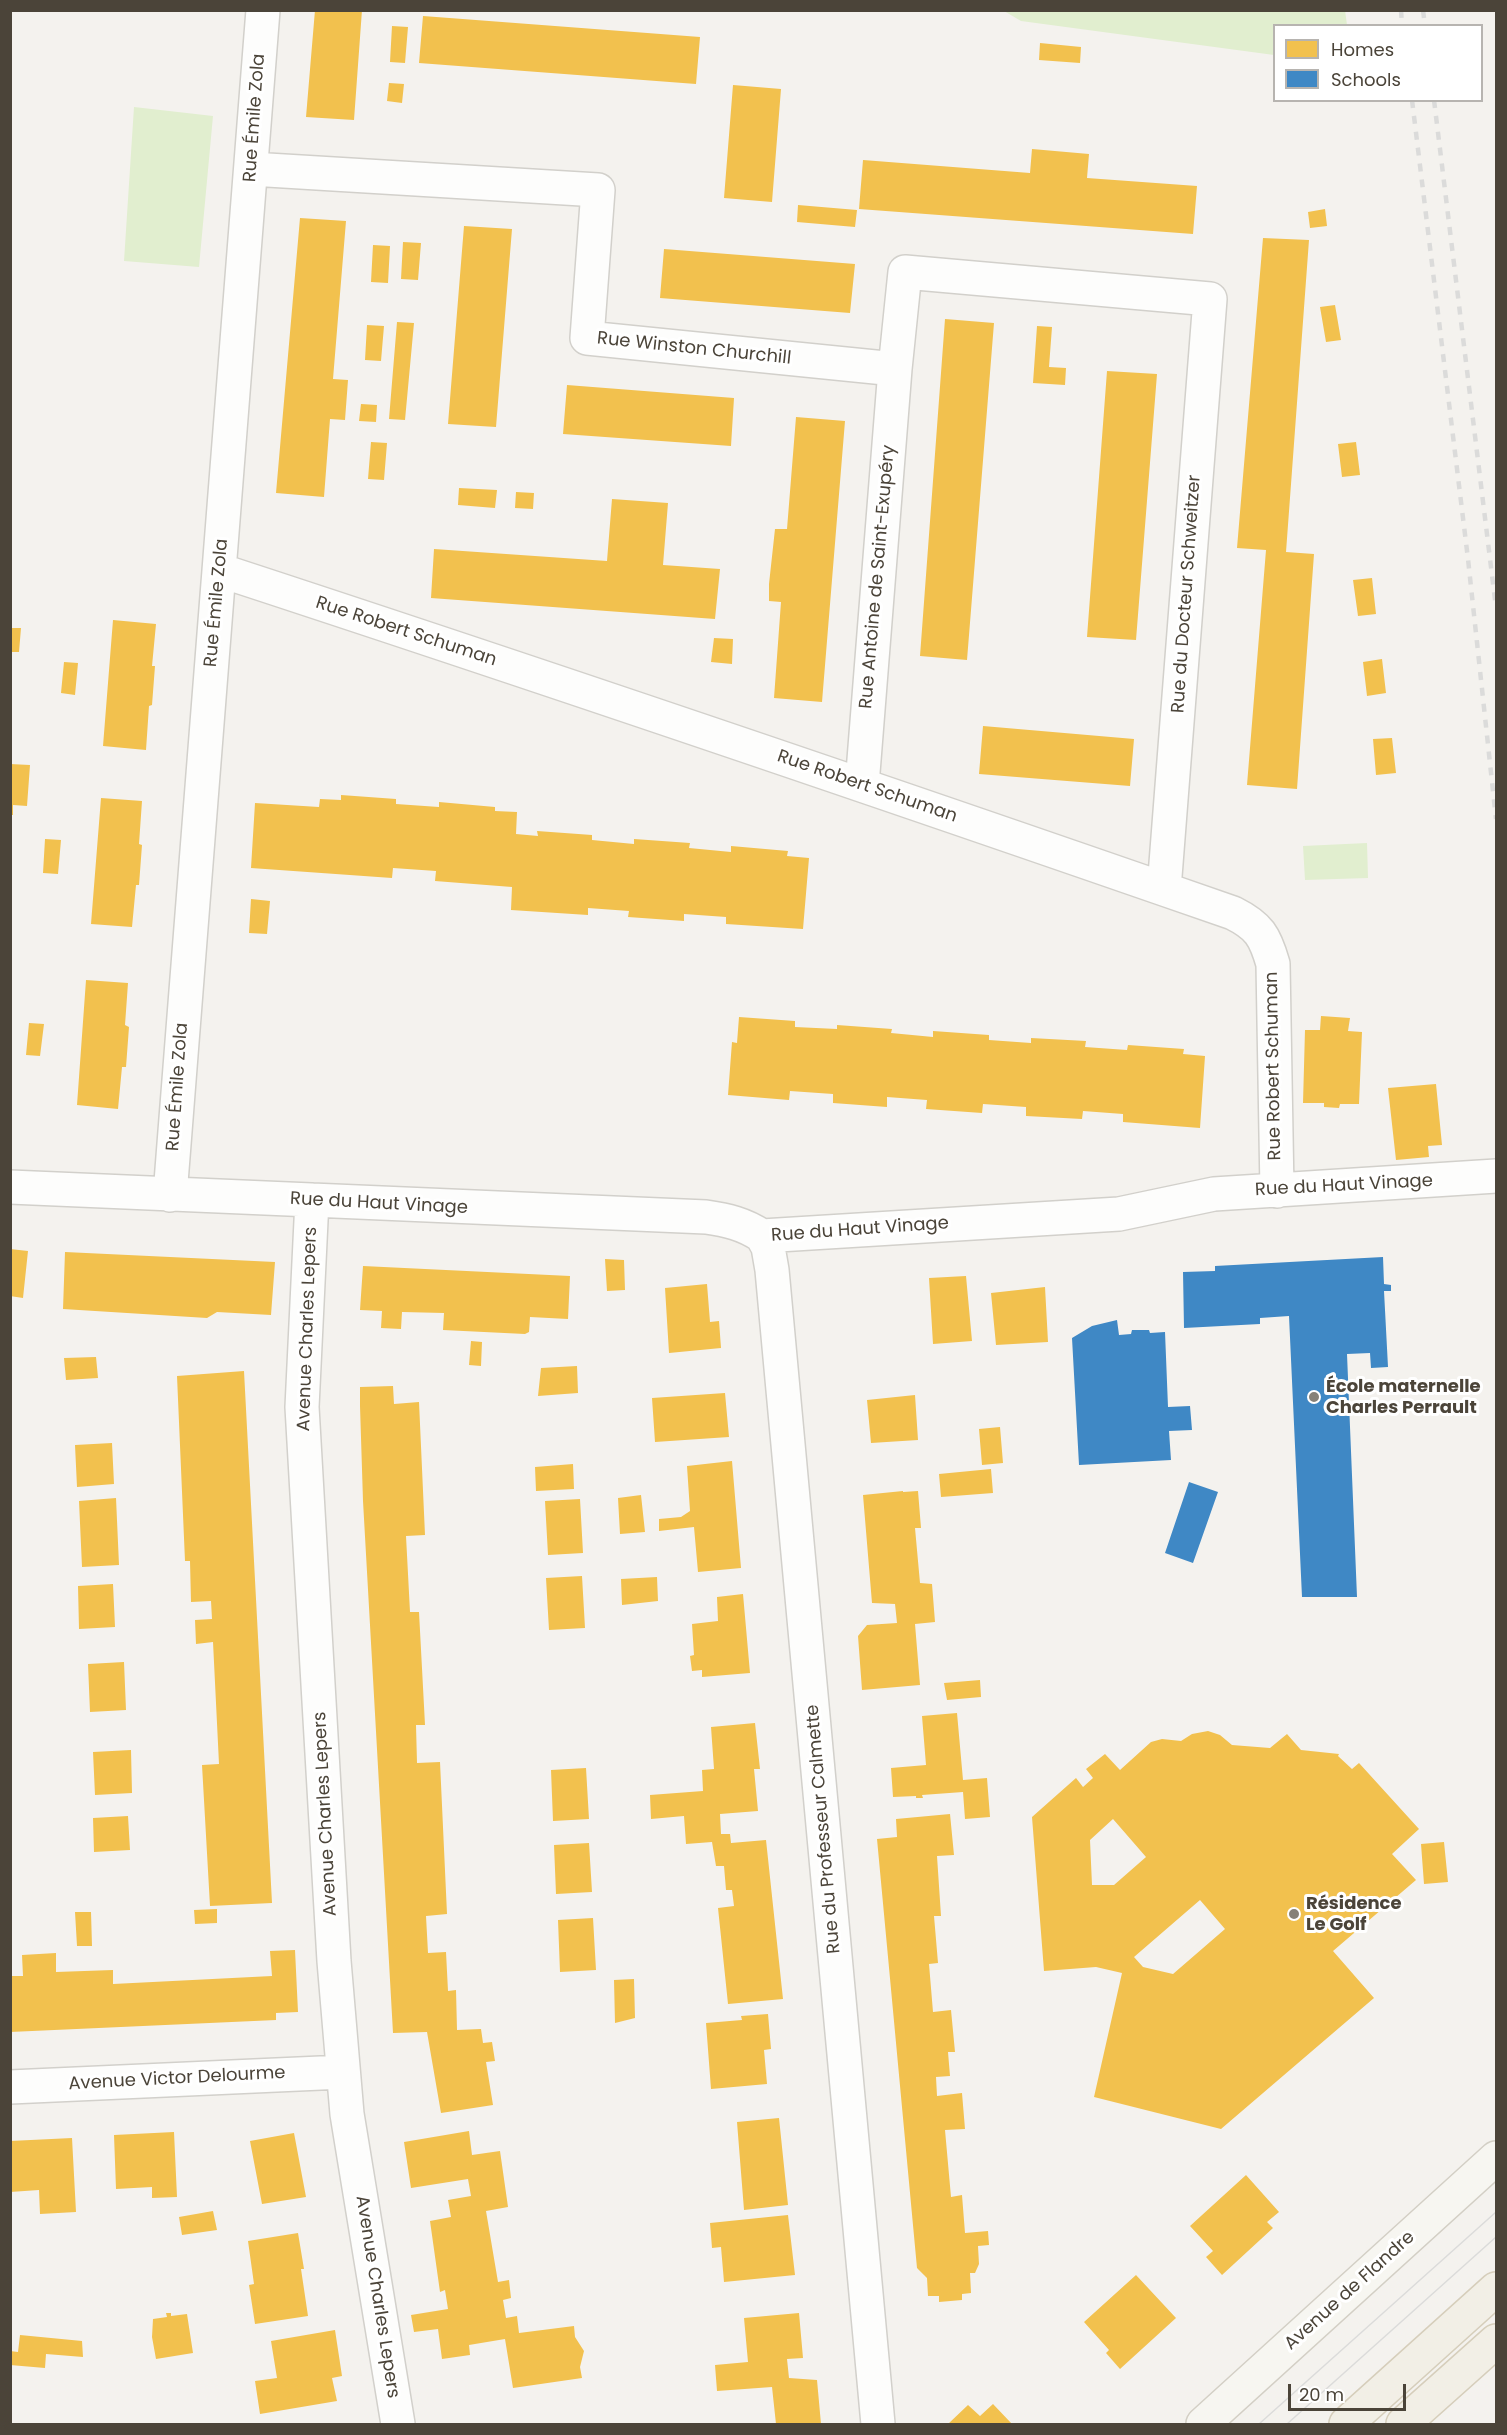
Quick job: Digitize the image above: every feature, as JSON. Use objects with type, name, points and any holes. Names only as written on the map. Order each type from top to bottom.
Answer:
[{"type":"main road","points":[[1346,2424],[1497,2289]]},
{"type":"main road","points":[[1403,2424],[1497,2341]]},
{"type":"street","name":"Rue Émile Zola","points":[[170,1195],[263,10]]},
{"type":"street","name":"Rue Winston Churchill","points":[[251,169],[598,190],[587,338],[895,369]]},
{"type":"street","name":"Rue du Docteur Schweitzer","points":[[895,369],[905,272],[1210,299],[1164,889]]},
{"type":"street","name":"Rue Antoine de Saint-Exupéry","points":[[862,785],[895,369]]},
{"type":"street","name":"Rue Robert Schuman","points":[[219,570],[862,785],[1233,913],[1249,921],[1261,932],[1273,964],[1277,1191]]},
{"type":"street","name":"Rue du Haut Vinage","points":[[10,1187],[706,1217],[727,1220],[748,1227],[762,1236],[1119,1214],[1214,1194],[1497,1176]]},
{"type":"street","name":"Avenue Charles Lepers","points":[[312,1200],[302,1407],[333,1949],[347,2114],[398,2424]]},
{"type":"street","name":"Rue du Professeur Calmette","points":[[762,1236],[768,1247],[772,1270],[878,2424]]},
{"type":"street","name":"Avenue Victor Delourme","points":[[10,2087],[343,2072]]},
{"type":"street","name":"Avenue de Flandre","points":[[1203,2424],[1497,2158]]},
{"type":"green space","points":[[1345,10],[1347,24],[1273,24],[1273,55],[1021,21],[1004,11]]},
{"type":"green space","points":[[134,107],[213,116],[199,267],[124,261]]},
{"type":"green space","points":[[1367,843],[1368,878],[1305,880],[1303,846]]},
{"type":"building: Homes","points":[[315,10],[362,10],[354,120],[306,117]]},
{"type":"building: Homes","points":[[423,16],[700,37],[696,84],[419,63]]},
{"type":"building: Homes","points":[[392,26],[408,27],[405,63],[390,62]]},
{"type":"building: Homes","points":[[1040,43],[1081,47],[1080,63],[1039,60]]},
{"type":"building: Homes","points":[[389,83],[404,84],[402,103],[387,101]]},
{"type":"building: Homes","points":[[733,85],[781,89],[772,202],[724,198]]},
{"type":"building: Homes","points":[[1032,149],[1089,154],[1087,178],[1197,186],[1193,234],[859,209],[863,160],[1030,173]]},
{"type":"building: Homes","points":[[798,205],[857,210],[855,227],[797,222]]},
{"type":"building: Homes","points":[[1325,209],[1327,226],[1310,228],[1308,212]]},
{"type":"building: Homes","points":[[300,218],[346,221],[333,379],[348,380],[345,420],[330,419],[324,497],[276,493]]},
{"type":"building: Homes","points":[[464,226],[512,229],[496,427],[448,424]]},
{"type":"building: Homes","points":[[1263,238],[1309,240],[1286,552],[1314,554],[1297,789],[1247,785],[1266,550],[1237,548]]},
{"type":"building: Homes","points":[[403,242],[421,243],[418,280],[401,279]]},
{"type":"building: Homes","points":[[373,245],[390,246],[388,283],[371,282]]},
{"type":"building: Homes","points":[[664,249],[855,264],[850,313],[660,298]]},
{"type":"building: Homes","points":[[1335,305],[1341,340],[1326,342],[1320,307]]},
{"type":"building: Homes","points":[[945,319],[994,323],[967,660],[920,656]]},
{"type":"building: Homes","points":[[397,322],[414,323],[405,420],[389,419]]},
{"type":"building: Homes","points":[[367,325],[384,326],[381,361],[365,360]]},
{"type":"building: Homes","points":[[1037,326],[1052,327],[1049,367],[1066,368],[1065,385],[1033,383]]},
{"type":"building: Homes","points":[[1107,371],[1157,374],[1136,640],[1087,637]]},
{"type":"building: Homes","points":[[567,385],[734,398],[731,446],[563,434]]},
{"type":"building: Homes","points":[[361,404],[377,405],[376,422],[359,421]]},
{"type":"building: Homes","points":[[796,417],[845,421],[822,702],[774,698],[781,602],[769,601],[769,584],[775,529],[787,529]]},
{"type":"building: Homes","points":[[371,442],[387,443],[384,480],[368,479]]},
{"type":"building: Homes","points":[[1356,442],[1360,475],[1342,477],[1338,444]]},
{"type":"building: Homes","points":[[459,488],[497,490],[495,508],[458,505]]},
{"type":"building: Homes","points":[[516,492],[534,493],[533,509],[515,508]]},
{"type":"building: Homes","points":[[612,499],[668,503],[663,565],[720,569],[715,619],[431,598],[434,549],[607,561]]},
{"type":"building: Homes","points":[[1372,578],[1376,614],[1358,616],[1353,580]]},
{"type":"building: Homes","points":[[113,620],[156,624],[152,666],[155,666],[152,705],[149,706],[146,750],[103,746]]},
{"type":"building: Homes","points":[[10,628],[21,628],[19,652],[10,652]]},
{"type":"building: Homes","points":[[714,638],[733,639],[732,664],[711,662]]},
{"type":"building: Homes","points":[[1382,659],[1386,693],[1367,696],[1363,662]]},
{"type":"building: Homes","points":[[64,662],[78,663],[75,695],[61,693]]},
{"type":"building: Homes","points":[[983,726],[1134,739],[1130,786],[979,774]]},
{"type":"building: Homes","points":[[1392,738],[1396,773],[1376,775],[1373,739]]},
{"type":"building: Homes","points":[[10,764],[30,765],[27,806],[13,805],[13,815],[10,815]]},
{"type":"building: Homes","points":[[341,795],[396,799],[396,804],[439,807],[439,802],[495,807],[495,811],[517,812],[516,834],[538,836],[537,831],[592,835],[592,840],[634,844],[634,839],[690,843],[689,848],[731,852],[731,846],[788,851],[787,856],[809,858],[803,929],[726,924],[726,917],[684,914],[684,921],[628,917],[629,911],[588,908],[588,915],[511,910],[512,887],[435,881],[436,871],[393,868],[392,878],[251,868],[255,803],[319,807],[320,799],[341,800]]},
{"type":"building: Homes","points":[[101,798],[142,801],[139,885],[136,885],[132,927],[91,924]]},
{"type":"building: Homes","points":[[45,839],[61,840],[58,874],[43,873]]},
{"type":"building: Homes","points":[[251,899],[270,901],[267,934],[249,933]]},
{"type":"building: Homes","points":[[86,980],[128,983],[125,1025],[129,1027],[126,1067],[122,1067],[118,1109],[77,1105]]},
{"type":"building: Homes","points":[[1321,1016],[1350,1018],[1348,1031],[1362,1032],[1359,1104],[1340,1104],[1339,1108],[1324,1107],[1324,1103],[1303,1103],[1305,1030],[1320,1030]]},
{"type":"building: Homes","points":[[739,1017],[795,1021],[795,1027],[837,1029],[837,1025],[892,1029],[891,1033],[933,1037],[933,1031],[989,1035],[989,1040],[1031,1043],[1031,1038],[1086,1041],[1085,1047],[1127,1050],[1128,1045],[1184,1049],[1183,1054],[1205,1056],[1200,1128],[1123,1122],[1123,1114],[1083,1111],[1082,1119],[1026,1116],[1026,1107],[983,1104],[982,1113],[926,1109],[927,1100],[887,1097],[887,1107],[833,1103],[833,1094],[790,1091],[789,1100],[728,1095],[732,1042],[737,1043]]},
{"type":"building: Homes","points":[[29,1023],[44,1024],[40,1056],[26,1055]]},
{"type":"building: Homes","points":[[1436,1084],[1442,1145],[1428,1146],[1429,1157],[1396,1160],[1388,1088]]},
{"type":"building: Homes","points":[[10,1249],[28,1251],[23,1298],[10,1296]]},
{"type":"building: Homes","points":[[65,1252],[275,1262],[271,1315],[217,1312],[207,1318],[63,1309]]},
{"type":"building: Homes","points":[[605,1259],[624,1260],[625,1290],[607,1291]]},
{"type":"building: Homes","points":[[363,1266],[570,1276],[568,1319],[530,1317],[529,1332],[525,1334],[443,1330],[444,1313],[402,1312],[401,1329],[381,1328],[382,1311],[360,1310]]},
{"type":"building: Homes","points":[[966,1276],[972,1341],[933,1344],[929,1278]]},
{"type":"building: Homes","points":[[707,1284],[710,1322],[719,1321],[721,1348],[669,1353],[665,1288]]},
{"type":"building: Homes","points":[[1045,1287],[1048,1342],[996,1345],[991,1293]]},
{"type":"building: Homes","points":[[471,1341],[482,1342],[481,1366],[469,1365]]},
{"type":"building: Homes","points":[[96,1357],[98,1378],[66,1380],[64,1358]]},
{"type":"building: Homes","points":[[577,1366],[578,1393],[538,1396],[541,1368]]},
{"type":"building: Homes","points":[[244,1371],[272,1903],[210,1906],[202,1765],[219,1764],[213,1642],[196,1644],[195,1620],[212,1619],[211,1601],[191,1602],[190,1561],[185,1561],[177,1376]]},
{"type":"building: Homes","points":[[393,1386],[394,1404],[419,1402],[425,1535],[406,1536],[410,1612],[419,1612],[425,1725],[416,1725],[417,1763],[440,1762],[447,1914],[426,1916],[428,1953],[446,1952],[448,1991],[456,1990],[457,2030],[481,2029],[483,2043],[492,2042],[495,2061],[486,2062],[493,2105],[441,2113],[427,2032],[393,2033],[363,1501],[360,1387]]},
{"type":"building: Homes","points":[[725,1393],[729,1437],[655,1442],[652,1398]]},
{"type":"building: Homes","points":[[915,1395],[918,1440],[871,1443],[867,1400]]},
{"type":"building: Homes","points":[[1000,1427],[1003,1463],[982,1465],[979,1429]]},
{"type":"building: Homes","points":[[112,1443],[114,1484],[77,1487],[75,1445]]},
{"type":"building: Homes","points":[[732,1461],[741,1568],[698,1572],[694,1527],[659,1531],[659,1519],[681,1517],[690,1511],[687,1466]]},
{"type":"building: Homes","points":[[573,1464],[574,1489],[536,1491],[535,1467]]},
{"type":"building: Homes","points":[[991,1469],[993,1493],[941,1497],[939,1474]]},
{"type":"building: Homes","points":[[918,1491],[921,1528],[915,1528],[920,1583],[932,1584],[935,1622],[915,1624],[920,1685],[862,1690],[858,1636],[867,1625],[897,1623],[895,1604],[872,1603],[863,1495]]},
{"type":"building: Homes","points":[[641,1495],[645,1532],[620,1534],[618,1498]]},
{"type":"building: Homes","points":[[116,1498],[119,1565],[82,1567],[79,1501]]},
{"type":"building: Homes","points":[[580,1499],[583,1553],[548,1555],[545,1501]]},
{"type":"building: Homes","points":[[582,1576],[585,1628],[549,1630],[546,1578]]},
{"type":"building: Homes","points":[[657,1577],[658,1601],[622,1605],[621,1579]]},
{"type":"building: Homes","points":[[113,1584],[115,1627],[79,1629],[78,1586]]},
{"type":"building: Homes","points":[[743,1594],[750,1673],[702,1677],[702,1670],[692,1671],[690,1656],[694,1655],[692,1624],[718,1621],[717,1597]]},
{"type":"building: Homes","points":[[124,1662],[126,1710],[90,1712],[88,1664]]},
{"type":"building: Homes","points":[[980,1680],[981,1697],[947,1700],[944,1683]]},
{"type":"building: Homes","points":[[957,1713],[963,1780],[987,1778],[990,1817],[965,1819],[963,1792],[922,1795],[923,1798],[893,1797],[891,1768],[926,1765],[922,1716]]},
{"type":"building: Homes","points":[[755,1723],[760,1769],[754,1769],[758,1811],[720,1814],[721,1834],[730,1834],[731,1843],[766,1840],[783,1999],[728,2004],[718,1908],[734,1906],[732,1890],[726,1890],[724,1866],[716,1866],[712,1842],[686,1844],[684,1816],[651,1819],[650,1795],[703,1791],[702,1770],[714,1769],[711,1727]]},
{"type":"building: Homes","name":"Résidence Le Golf","points":[[1208,1731],[1220,1735],[1232,1745],[1270,1748],[1287,1734],[1301,1750],[1339,1754],[1338,1756],[1352,1769],[1359,1763],[1419,1829],[1392,1854],[1416,1880],[1333,1951],[1374,1998],[1221,2129],[1094,2097],[1122,1973],[1096,1967],[1044,1971],[1032,1817],[1076,1778],[1083,1787],[1093,1778],[1086,1769],[1105,1754],[1120,1770],[1151,1742],[1162,1739],[1181,1741],[1192,1734]],"holes":[[[1113,1819],[1146,1857],[1114,1885],[1092,1885],[1090,1840]],[[1200,1900],[1225,1929],[1173,1974],[1143,1967],[1134,1957]]]},
{"type":"building: Homes","points":[[131,1750],[132,1793],[95,1795],[93,1752]]},
{"type":"building: Homes","points":[[586,1768],[589,1819],[553,1821],[551,1770]]},
{"type":"building: Homes","points":[[950,1814],[954,1855],[937,1856],[941,1916],[934,1916],[938,1963],[929,1964],[933,2012],[951,2010],[955,2052],[948,2052],[950,2076],[936,2077],[937,2096],[962,2093],[965,2129],[945,2130],[951,2197],[962,2195],[965,2233],[988,2231],[989,2245],[978,2246],[979,2264],[975,2273],[970,2273],[971,2293],[962,2294],[962,2300],[939,2302],[939,2296],[928,2296],[927,2278],[917,2268],[877,1839],[897,1837],[896,1819]]},
{"type":"building: Homes","points":[[128,1816],[130,1850],[94,1852],[93,1818]]},
{"type":"building: Homes","points":[[1444,1842],[1448,1882],[1424,1884],[1421,1844]]},
{"type":"building: Homes","points":[[589,1843],[592,1892],[556,1894],[554,1845]]},
{"type":"building: Homes","points":[[217,1909],[217,1923],[195,1924],[194,1910]]},
{"type":"building: Homes","points":[[75,1912],[91,1912],[92,1946],[77,1946]]},
{"type":"building: Homes","points":[[593,1918],[596,1970],[560,1972],[558,1920]]},
{"type":"building: Homes","points":[[295,1950],[298,2012],[276,2013],[276,2020],[10,2032],[10,1976],[23,1976],[22,1955],[56,1953],[56,1972],[113,1970],[113,1984],[272,1976],[270,1951]]},
{"type":"building: Homes","points":[[634,1979],[635,2018],[615,2023],[614,1980]]},
{"type":"building: Homes","points":[[768,2014],[771,2049],[764,2050],[767,2084],[711,2089],[706,2023],[742,2020],[741,2016]]},
{"type":"building: Homes","points":[[779,2118],[788,2205],[744,2210],[737,2122]]},
{"type":"building: Homes","points":[[469,2131],[472,2155],[500,2151],[508,2207],[486,2211],[498,2282],[509,2280],[511,2298],[503,2300],[506,2318],[517,2316],[519,2333],[574,2326],[575,2337],[584,2351],[580,2367],[582,2378],[513,2388],[505,2339],[469,2345],[470,2355],[442,2359],[438,2329],[414,2332],[411,2315],[448,2309],[445,2290],[440,2292],[430,2221],[451,2217],[448,2200],[471,2196],[468,2179],[411,2188],[404,2142]]},
{"type":"building: Homes","points":[[174,2132],[177,2197],[152,2198],[152,2187],[116,2189],[114,2135]]},
{"type":"building: Homes","points":[[294,2133],[306,2197],[262,2204],[250,2141]]},
{"type":"building: Homes","points":[[72,2138],[76,2212],[40,2214],[39,2190],[10,2192],[10,2141]]},
{"type":"building: Homes","points":[[1246,2175],[1279,2212],[1267,2222],[1273,2228],[1222,2275],[1206,2257],[1213,2251],[1190,2226]]},
{"type":"building: Homes","points":[[213,2211],[217,2230],[182,2235],[179,2217]]},
{"type":"building: Homes","points":[[788,2215],[795,2275],[724,2282],[721,2247],[712,2248],[710,2223]]},
{"type":"building: Homes","points":[[298,2233],[308,2316],[255,2324],[249,2285],[254,2284],[248,2241]]},
{"type":"building: Homes","points":[[1136,2275],[1176,2318],[1120,2369],[1106,2353],[1109,2350],[1084,2322]]},
{"type":"building: Homes","points":[[166,2313],[171,2313],[171,2316],[187,2314],[193,2353],[156,2359],[152,2337],[153,2319],[167,2317]]},
{"type":"building: Homes","points":[[799,2313],[803,2358],[787,2359],[789,2378],[817,2380],[821,2424],[776,2424],[772,2387],[717,2391],[715,2365],[748,2362],[744,2318]]},
{"type":"building: Homes","points":[[335,2330],[342,2376],[332,2378],[337,2401],[260,2414],[255,2381],[277,2378],[271,2341]]},
{"type":"building: Homes","points":[[20,2335],[82,2341],[83,2357],[46,2354],[45,2368],[10,2365],[10,2351],[18,2352]]},
{"type":"building: Homes","points":[[993,2404],[1012,2424],[948,2424],[968,2405],[980,2416]]},
{"type":"building: Schools","points":[[1383,1257],[1384,1284],[1391,1285],[1391,1291],[1384,1291],[1388,1367],[1371,1368],[1370,1353],[1347,1354],[1357,1597],[1302,1597],[1289,1316],[1260,1318],[1260,1324],[1184,1328],[1183,1272],[1215,1271],[1215,1266]]},
{"type":"building: Schools","points":[[1117,1320],[1119,1335],[1131,1334],[1132,1330],[1149,1330],[1150,1333],[1165,1332],[1168,1407],[1190,1406],[1192,1430],[1169,1431],[1171,1460],[1079,1465],[1072,1338],[1092,1326]]},
{"type":"building: Schools","points":[[1189,1482],[1218,1492],[1193,1563],[1165,1553]]},
{"type":"tram line","points":[[1259,2424],[1496,2212]]},
{"type":"tram line","points":[[1287,2424],[1496,2237]]},
{"type":"railway","points":[[1401,10],[1402,24]]},
{"type":"railway","points":[[1423,10],[1425,24]]},
{"type":"railway","points":[[1412,102],[1468,559],[1496,819]]},
{"type":"railway","points":[[1434,102],[1496,608]]},
{"type":"place","name":"École maternelle Charles Perrault","points":[[1314,1397]]},
{"type":"place","name":"Résidence Le Golf","points":[[1294,1914]]}]
